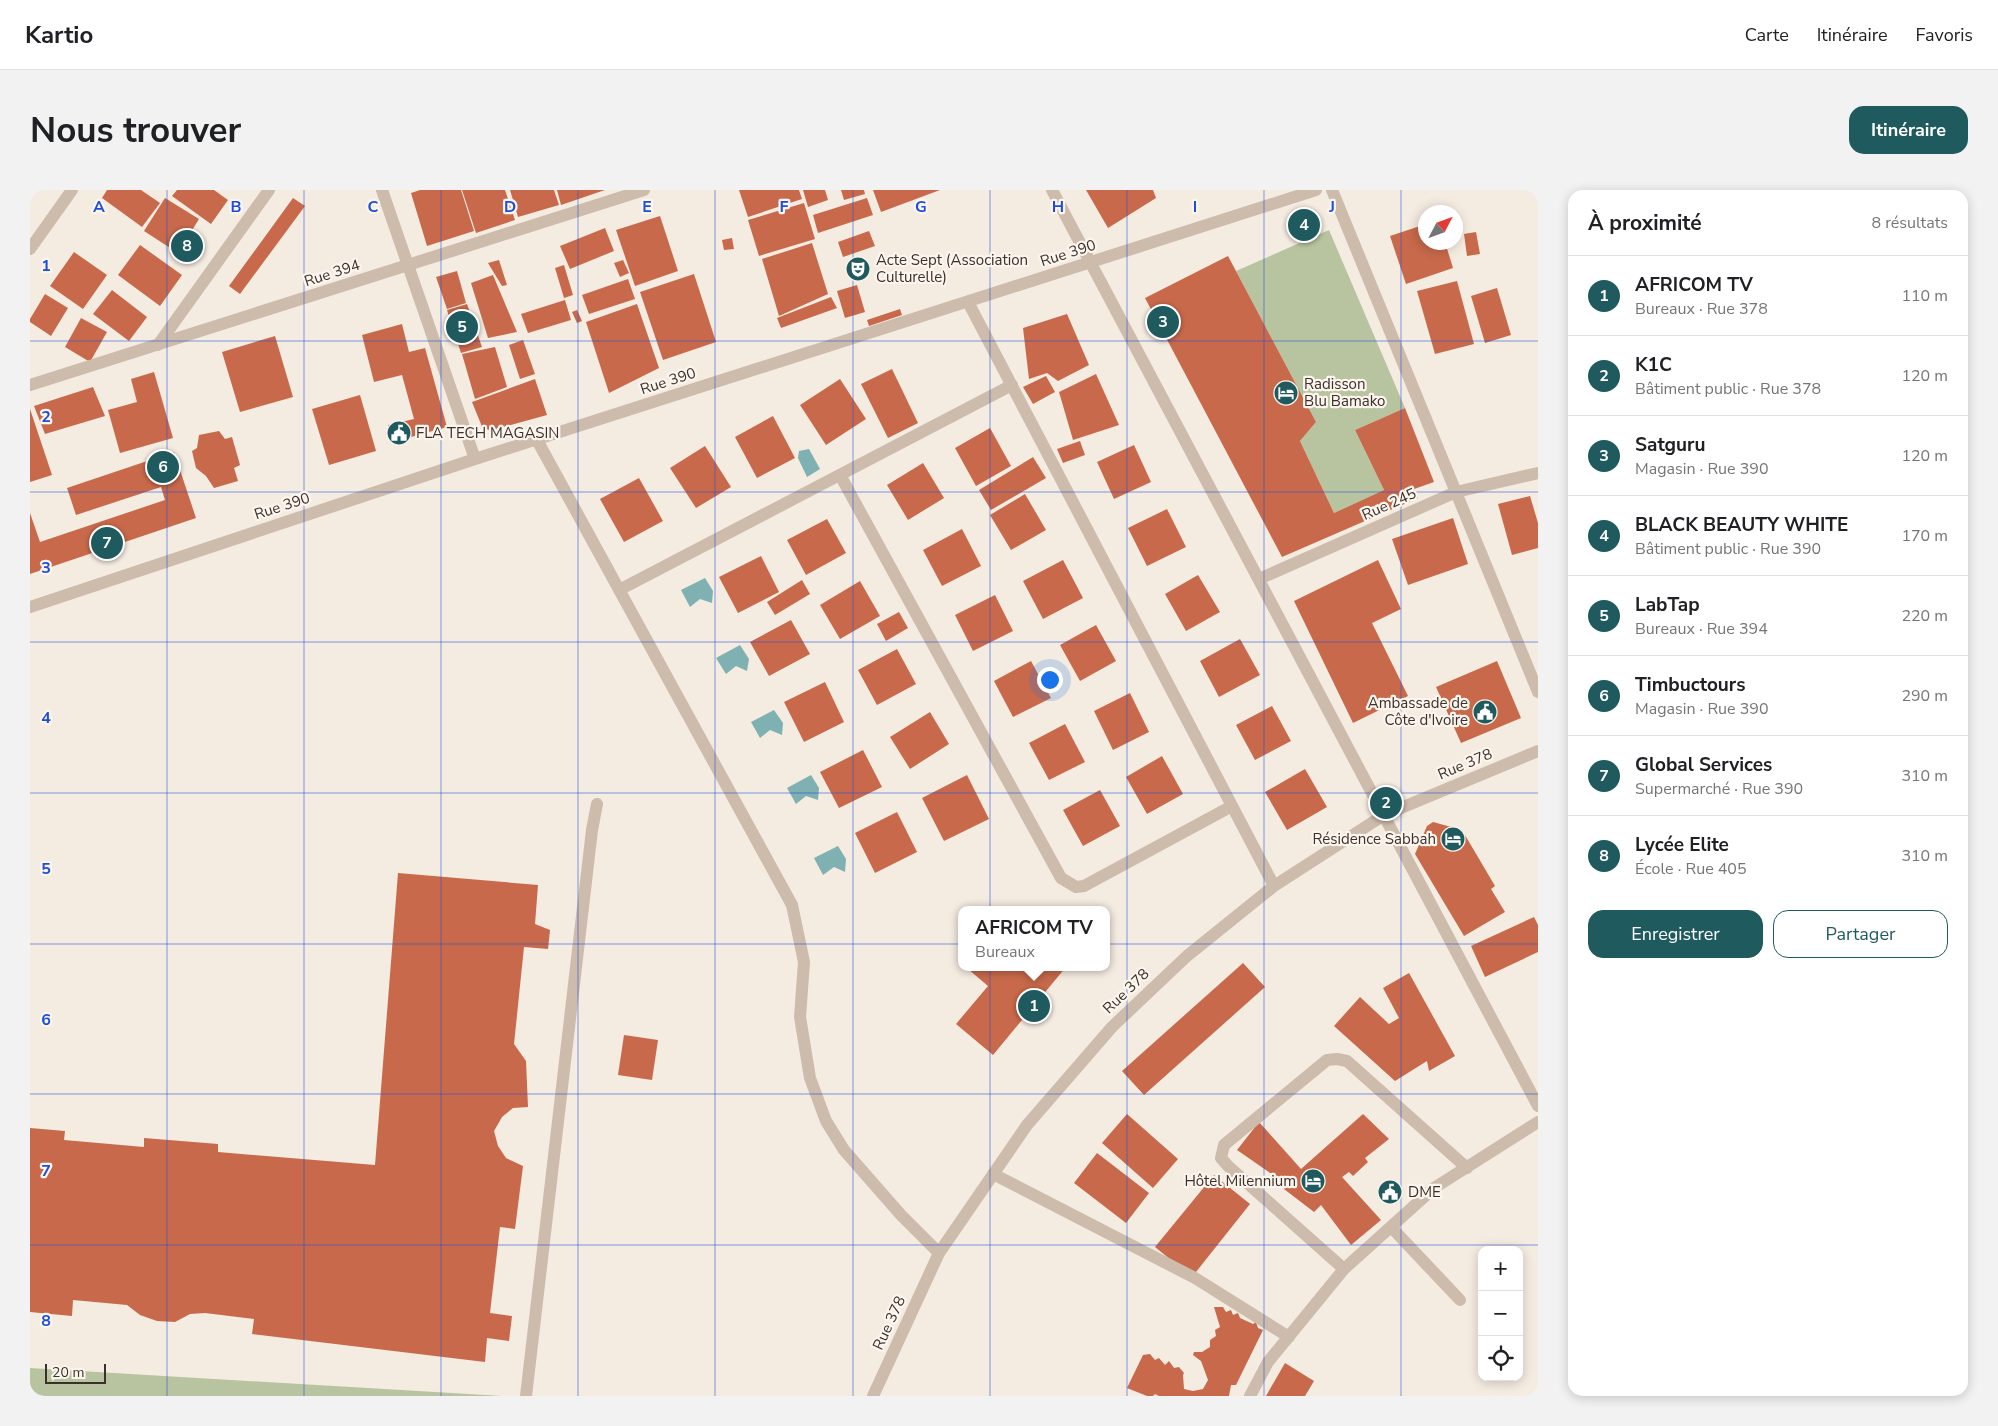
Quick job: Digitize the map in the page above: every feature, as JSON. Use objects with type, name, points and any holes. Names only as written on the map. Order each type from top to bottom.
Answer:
[{"type":"street","points":[[30,249],[72,190]]},
{"type":"street","points":[[158,345],[269,190]]},
{"type":"street","points":[[382,190],[475,460]]},
{"type":"street","name":"Rue 394","points":[[30,385],[644,190]]},
{"type":"street","points":[[1052,190],[1538,1106]]},
{"type":"street","name":"Rue 390","points":[[30,607],[475,460],[1316,190]]},
{"type":"street","points":[[1332,190],[1538,692]]},
{"type":"street","points":[[968,302],[1274,886]]},
{"type":"street","points":[[619,590],[1012,385]]},
{"type":"street","points":[[537,440],[792,905],[804,962],[800,1017],[810,1078],[826,1121],[844,1150],[901,1216],[939,1254]]},
{"type":"street","name":"Rue 245","points":[[1259,579],[1456,492],[1538,473]]},
{"type":"street","points":[[840,475],[1061,878],[1076,887],[1084,886],[1232,806]]},
{"type":"street","name":"Rue 378","points":[[873,1396],[939,1254],[1027,1125],[1112,1027],[1187,956],[1274,886],[1384,816],[1538,751]]},
{"type":"street","points":[[526,1396],[592,830],[597,804]]},
{"type":"street","points":[[1344,1269],[1228,1166],[1221,1158],[1224,1145],[1327,1060],[1337,1058],[1347,1061],[1467,1168]]},
{"type":"street","points":[[1250,1396],[1268,1362],[1344,1269],[1434,1188],[1538,1122]]},
{"type":"street","points":[[993,1174],[1195,1278],[1289,1337]]},
{"type":"street","points":[[1391,1227],[1460,1300]]},
{"type":"green space","points":[[1329,230],[1405,408],[1355,430],[1384,490],[1334,513],[1300,441],[1316,422],[1236,271]]},
{"type":"green space","points":[[30,1368],[502,1396],[30,1396]]},
{"type":"water","points":[[809,449],[820,469],[807,477],[798,458],[799,451]]},
{"type":"water","points":[[705,578],[713,591],[712,603],[700,599],[690,607],[681,590]]},
{"type":"water","points":[[740,645],[749,659],[747,671],[736,666],[726,674],[716,658]]},
{"type":"water","points":[[774,710],[783,723],[782,735],[770,730],[760,738],[751,722]]},
{"type":"water","points":[[811,775],[819,788],[818,800],[806,796],[796,804],[787,788]]},
{"type":"water","points":[[838,846],[846,859],[845,872],[834,867],[823,875],[814,858]]},
{"type":"building","points":[[107,190],[141,190],[160,203],[142,227],[102,198]]},
{"type":"building","points":[[177,190],[214,190],[228,200],[211,224],[172,196]]},
{"type":"building","points":[[420,190],[461,190],[474,231],[427,246],[411,193]]},
{"type":"building","points":[[462,190],[505,190],[515,220],[476,233]]},
{"type":"building","points":[[510,190],[554,190],[559,205],[518,217]]},
{"type":"building","points":[[557,190],[605,190],[561,205]]},
{"type":"building","points":[[739,190],[799,190],[802,199],[748,217]]},
{"type":"building","points":[[803,190],[825,190],[828,200],[808,207]]},
{"type":"building","points":[[841,190],[864,190],[865,194],[844,200]]},
{"type":"building","points":[[873,190],[940,190],[881,212]]},
{"type":"building","points":[[1086,190],[1153,190],[1156,198],[1108,228]]},
{"type":"building","points":[[165,198],[199,219],[178,253],[144,231]]},
{"type":"building","points":[[293,198],[305,206],[240,294],[229,286]]},
{"type":"building","points":[[867,198],[873,215],[818,233],[813,215]]},
{"type":"building","points":[[804,203],[815,239],[759,256],[748,220]]},
{"type":"building","points":[[660,216],[678,271],[635,286],[616,230]]},
{"type":"building","points":[[1418,227],[1418,250],[1447,250],[1453,268],[1406,284],[1390,236]]},
{"type":"building","points":[[605,228],[614,251],[570,269],[560,246]]},
{"type":"building","points":[[869,231],[875,246],[843,257],[838,242]]},
{"type":"building","points":[[1476,232],[1480,254],[1467,256],[1464,234]]},
{"type":"building","points":[[732,238],[734,249],[724,250],[722,240]]},
{"type":"building","points":[[812,243],[828,294],[779,316],[762,259]]},
{"type":"building","points":[[140,245],[182,275],[160,306],[118,275]]},
{"type":"building","points":[[74,252],[107,275],[83,309],[50,286]]},
{"type":"building","points":[[1228,256],[1316,422],[1300,441],[1334,513],[1384,490],[1355,430],[1405,408],[1434,482],[1414,489],[1418,498],[1282,557],[1145,298]]},
{"type":"building","points":[[499,260],[507,285],[502,286],[488,263]]},
{"type":"building","points":[[623,260],[629,273],[620,277],[614,263]]},
{"type":"building","points":[[564,265],[573,295],[564,298],[555,268]]},
{"type":"building","points":[[457,271],[466,303],[447,309],[436,277]]},
{"type":"building","points":[[694,274],[716,342],[663,360],[640,292]]},
{"type":"building","points":[[493,275],[517,332],[488,338],[471,283]]},
{"type":"building","points":[[628,279],[635,299],[589,314],[582,295]]},
{"type":"building","points":[[1457,281],[1474,344],[1435,354],[1417,291]]},
{"type":"building","points":[[857,285],[865,312],[845,318],[837,291]]},
{"type":"building","points":[[1497,288],[1511,335],[1485,343],[1471,296]]},
{"type":"building","points":[[112,290],[147,317],[129,341],[93,314]]},
{"type":"building","points":[[45,294],[68,308],[51,336],[30,322]]},
{"type":"building","points":[[831,297],[837,308],[781,328],[777,318]]},
{"type":"building","points":[[565,300],[571,320],[528,333],[521,314]]},
{"type":"building","points":[[467,304],[482,347],[461,353],[447,310]]},
{"type":"building","points":[[637,304],[659,368],[609,393],[586,322]]},
{"type":"building","points":[[900,309],[902,315],[869,326],[867,320]]},
{"type":"building","points":[[577,310],[582,321],[577,323],[572,312]]},
{"type":"building","points":[[1067,314],[1089,365],[1058,381],[1047,373],[1029,379],[1023,328]]},
{"type":"building","points":[[81,318],[107,332],[90,362],[65,347]]},
{"type":"building","points":[[402,324],[409,352],[425,348],[447,427],[393,442],[388,425],[414,419],[402,375],[374,382],[362,335]]},
{"type":"building","points":[[275,336],[293,397],[240,412],[222,352]]},
{"type":"building","points":[[523,340],[535,374],[520,379],[509,345]]},
{"type":"building","points":[[495,347],[507,387],[475,399],[462,354]]},
{"type":"building","points":[[892,369],[918,423],[888,438],[861,384]]},
{"type":"building","points":[[154,372],[173,438],[120,453],[108,410],[137,402],[131,379]]},
{"type":"building","points":[[1096,374],[1119,425],[1073,440],[1059,392]]},
{"type":"building","points":[[1046,376],[1055,392],[1033,404],[1023,387]]},
{"type":"building","points":[[535,379],[547,415],[492,430],[483,429],[472,402]]},
{"type":"building","points":[[840,379],[866,419],[826,445],[800,405]]},
{"type":"building","points":[[93,387],[105,416],[45,434],[34,406]]},
{"type":"building","points":[[360,395],[376,451],[329,465],[312,409]]},
{"type":"building","points":[[30,409],[52,475],[30,482]]},
{"type":"building","points":[[773,416],[795,458],[757,478],[735,437]]},
{"type":"building","points":[[990,428],[1011,466],[976,486],[955,448]]},
{"type":"building","points":[[219,431],[225,439],[232,437],[240,465],[234,468],[238,481],[214,488],[206,476],[196,468],[192,451],[197,448],[199,435]]},
{"type":"building","points":[[1080,441],[1085,455],[1063,463],[1057,449]]},
{"type":"building","points":[[1134,445],[1151,482],[1114,499],[1097,462]]},
{"type":"building","points":[[705,446],[731,487],[696,508],[670,468]]},
{"type":"building","points":[[174,452],[196,518],[30,574],[30,513],[40,542],[165,500],[161,487],[76,515],[67,488]]},
{"type":"building","points":[[1033,457],[1046,478],[991,510],[979,490]]},
{"type":"building","points":[[923,463],[944,498],[908,520],[887,485]]},
{"type":"building","points":[[639,478],[663,521],[624,542],[600,499]]},
{"type":"building","points":[[1025,494],[1046,530],[1011,550],[990,515]]},
{"type":"building","points":[[1530,496],[1538,523],[1538,548],[1512,555],[1498,504]]},
{"type":"building","points":[[1167,509],[1186,547],[1147,566],[1128,528]]},
{"type":"building","points":[[1453,518],[1468,564],[1408,585],[1392,539]]},
{"type":"building","points":[[827,519],[846,553],[806,575],[787,540]]},
{"type":"building","points":[[962,529],[981,566],[942,586],[923,550]]},
{"type":"building","points":[[761,556],[779,592],[738,613],[719,577]]},
{"type":"building","points":[[1063,560],[1083,598],[1043,619],[1023,581]]},
{"type":"building","points":[[1378,560],[1401,609],[1372,623],[1408,696],[1353,723],[1294,601]]},
{"type":"building","points":[[1198,575],[1220,612],[1186,631],[1165,594]]},
{"type":"building","points":[[802,580],[810,594],[775,615],[767,602]]},
{"type":"building","points":[[860,581],[880,616],[840,639],[820,605]]},
{"type":"building","points":[[995,595],[1013,631],[973,651],[955,615]]},
{"type":"building","points":[[899,612],[908,628],[886,641],[877,624]]},
{"type":"building","points":[[791,620],[810,654],[769,676],[750,642]]},
{"type":"building","points":[[1096,625],[1116,661],[1080,681],[1060,645]]},
{"type":"building","points":[[1240,639],[1260,675],[1219,697],[1200,661]]},
{"type":"building","points":[[897,649],[916,684],[877,705],[858,670]]},
{"type":"building","points":[[1031,661],[1051,698],[1013,717],[994,681]]},
{"type":"building","points":[[1497,661],[1521,718],[1461,743],[1436,687]]},
{"type":"building","points":[[825,682],[844,722],[804,742],[784,702]]},
{"type":"building","points":[[1130,693],[1149,732],[1113,750],[1094,711]]},
{"type":"building","points":[[1272,706],[1291,741],[1255,760],[1236,725]]},
{"type":"building","points":[[930,712],[949,744],[910,769],[890,737]]},
{"type":"building","points":[[1065,724],[1085,762],[1049,780],[1029,743]]},
{"type":"building","points":[[863,750],[882,787],[839,808],[820,772]]},
{"type":"building","points":[[1162,756],[1183,794],[1147,814],[1126,777]]},
{"type":"building","points":[[1305,769],[1327,807],[1287,830],[1265,792]]},
{"type":"building","points":[[967,775],[989,819],[944,841],[922,798]]},
{"type":"building","points":[[1100,790],[1120,826],[1083,846],[1063,810]]},
{"type":"building","points":[[897,812],[917,852],[875,873],[855,833]]},
{"type":"building","points":[[1433,822],[1462,830],[1495,886],[1491,889],[1505,912],[1464,936],[1415,854],[1427,826]]},
{"type":"building","points":[[398,873],[538,885],[535,924],[550,930],[548,949],[524,947],[514,1044],[526,1061],[528,1107],[513,1108],[502,1117],[494,1131],[498,1146],[506,1158],[523,1166],[515,1229],[500,1227],[490,1313],[512,1316],[509,1341],[487,1338],[485,1362],[252,1334],[254,1319],[205,1313],[190,1314],[175,1322],[157,1321],[140,1315],[127,1305],[73,1300],[72,1316],[30,1312],[30,1128],[65,1131],[64,1140],[144,1147],[144,1138],[218,1144],[218,1152],[375,1165]]},
{"type":"building","points":[[1534,917],[1538,925],[1538,952],[1485,977],[1471,946]]},
{"type":"building","points":[[1243,963],[1265,987],[1144,1095],[1122,1071]]},
{"type":"building","points":[[970,971],[1063,971],[993,1055],[956,1024],[988,986]]},
{"type":"building","points":[[1409,973],[1455,1056],[1429,1071],[1427,1061],[1395,1081],[1334,1026],[1360,997],[1389,1024],[1399,1018],[1383,988]]},
{"type":"building","points":[[624,1035],[658,1040],[652,1080],[618,1075]]},
{"type":"building","points":[[1127,1114],[1178,1159],[1153,1188],[1102,1143]]},
{"type":"building","name":"Hôtel Milennium","points":[[1363,1114],[1389,1139],[1365,1158],[1368,1162],[1353,1176],[1349,1172],[1342,1177],[1381,1220],[1351,1245],[1321,1205],[1314,1212],[1284,1189],[1286,1184],[1237,1150],[1259,1122],[1301,1169]]},
{"type":"building","points":[[1097,1153],[1149,1193],[1126,1223],[1074,1183]]},
{"type":"building","points":[[1214,1175],[1250,1204],[1192,1277],[1155,1247]]},
{"type":"building","points":[[1214,1307],[1223,1307],[1226,1312],[1231,1310],[1233,1315],[1238,1313],[1240,1318],[1253,1324],[1256,1322],[1258,1328],[1263,1330],[1236,1385],[1231,1385],[1229,1396],[1159,1396],[1155,1394],[1147,1396],[1127,1388],[1143,1355],[1150,1354],[1155,1360],[1159,1358],[1165,1365],[1169,1361],[1174,1368],[1179,1367],[1184,1373],[1184,1389],[1193,1391],[1203,1389],[1208,1380],[1201,1361],[1193,1355],[1194,1352],[1202,1352],[1210,1347],[1210,1340],[1216,1336],[1215,1330],[1220,1327]]},
{"type":"building","points":[[1285,1363],[1314,1381],[1305,1396],[1266,1396]]},
{"type":"place","name":"BLACK BEAUTY WHITE","points":[[1304,225]]},
{"type":"place","name":"Lycée Elite","points":[[187,246]]},
{"type":"place","name":"Acte Sept (Association Culturelle)","points":[[858,269]]},
{"type":"place","name":"Satguru","points":[[1163,322]]},
{"type":"place","name":"LabTap","points":[[462,327]]},
{"type":"place","name":"Radisson Blu Bamako","points":[[1286,393]]},
{"type":"place","name":"FLA TECH MAGASIN","points":[[399,433]]},
{"type":"place","name":"Timbuctours","points":[[163,467]]},
{"type":"place","name":"Global Services","points":[[107,543]]},
{"type":"place","name":"Ambassade de Côte d'Ivoire","points":[[1485,712]]},
{"type":"place","name":"K1C","points":[[1386,803]]},
{"type":"place","name":"Résidence Sabbah","points":[[1453,839]]},
{"type":"place","name":"AFRICOM TV","points":[[1034,1006]]},
{"type":"place","name":"Hôtel Milennium","points":[[1313,1181]]},
{"type":"place","name":"DME","points":[[1390,1192]]}]
